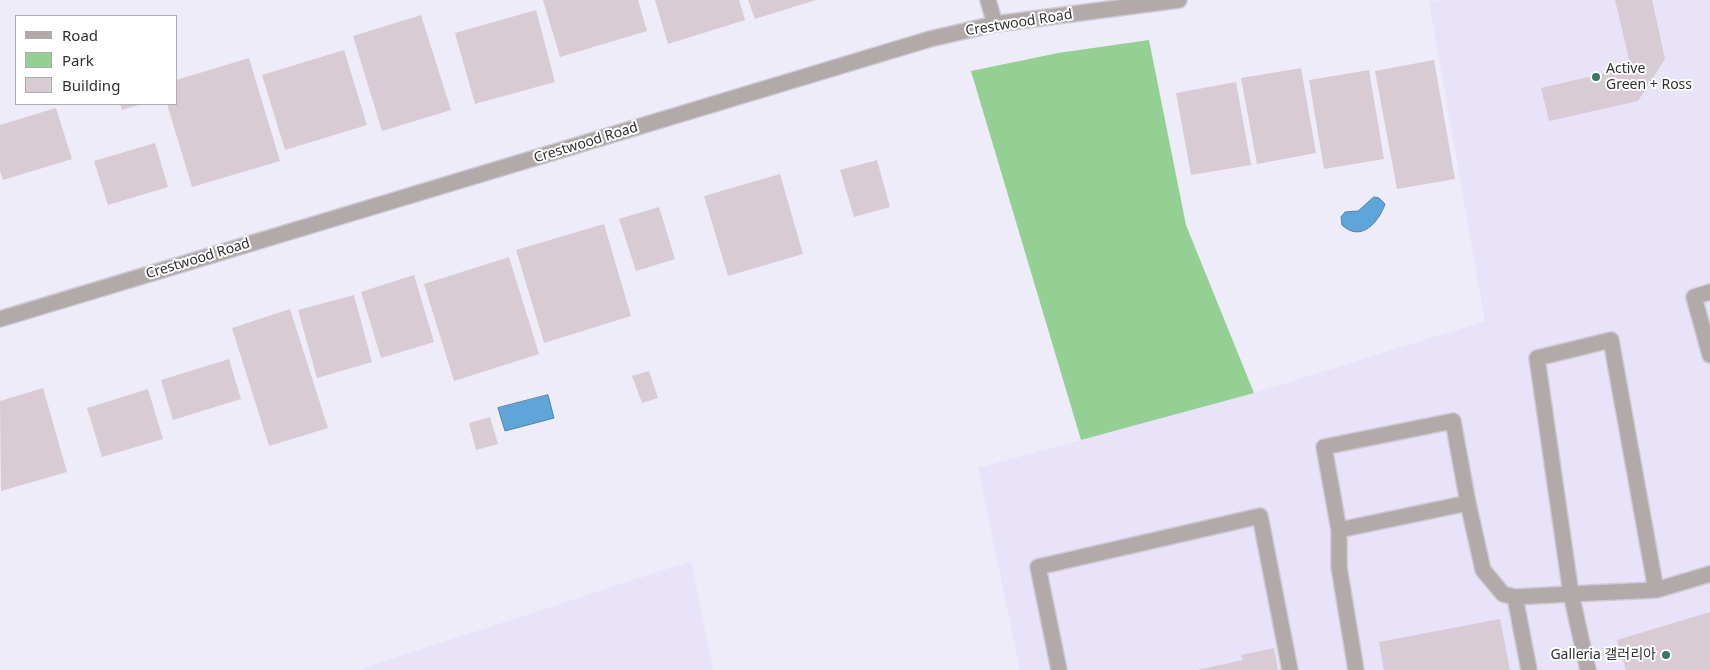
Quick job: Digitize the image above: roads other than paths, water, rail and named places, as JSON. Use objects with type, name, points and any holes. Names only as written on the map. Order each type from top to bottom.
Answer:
[{"type":"street","points":[[988,0],[995,24]]},
{"type":"street","name":"Crestwood Road","points":[[0,319],[930,39],[995,24],[1179,0]]},
{"type":"street","points":[[1710,292],[1694,297],[1707,333],[1710,355]]},
{"type":"street","points":[[1588,670],[1571,594],[1537,358],[1611,340],[1656,590]]},
{"type":"street","points":[[1356,670],[1339,567],[1339,530],[1324,447],[1454,421],[1468,503],[1483,570],[1503,594],[1515,597],[1656,590],[1710,574]]},
{"type":"street","points":[[1339,530],[1468,503]]},
{"type":"street","points":[[1059,670],[1038,567],[1260,516],[1290,670]]},
{"type":"street","points":[[1515,597],[1529,670]]},
{"type":"water","points":[[1374,197],[1379,198],[1385,204],[1374,223],[1362,231],[1356,232],[1342,225],[1341,217],[1345,212],[1358,211]]},
{"type":"water","points":[[548,395],[554,418],[505,431],[498,408]]},
{"type":"place","name":"Active Green + Ross","points":[[1596,77]]},
{"type":"place","name":"Galleria 갤러리아","points":[[1666,655]]}]
